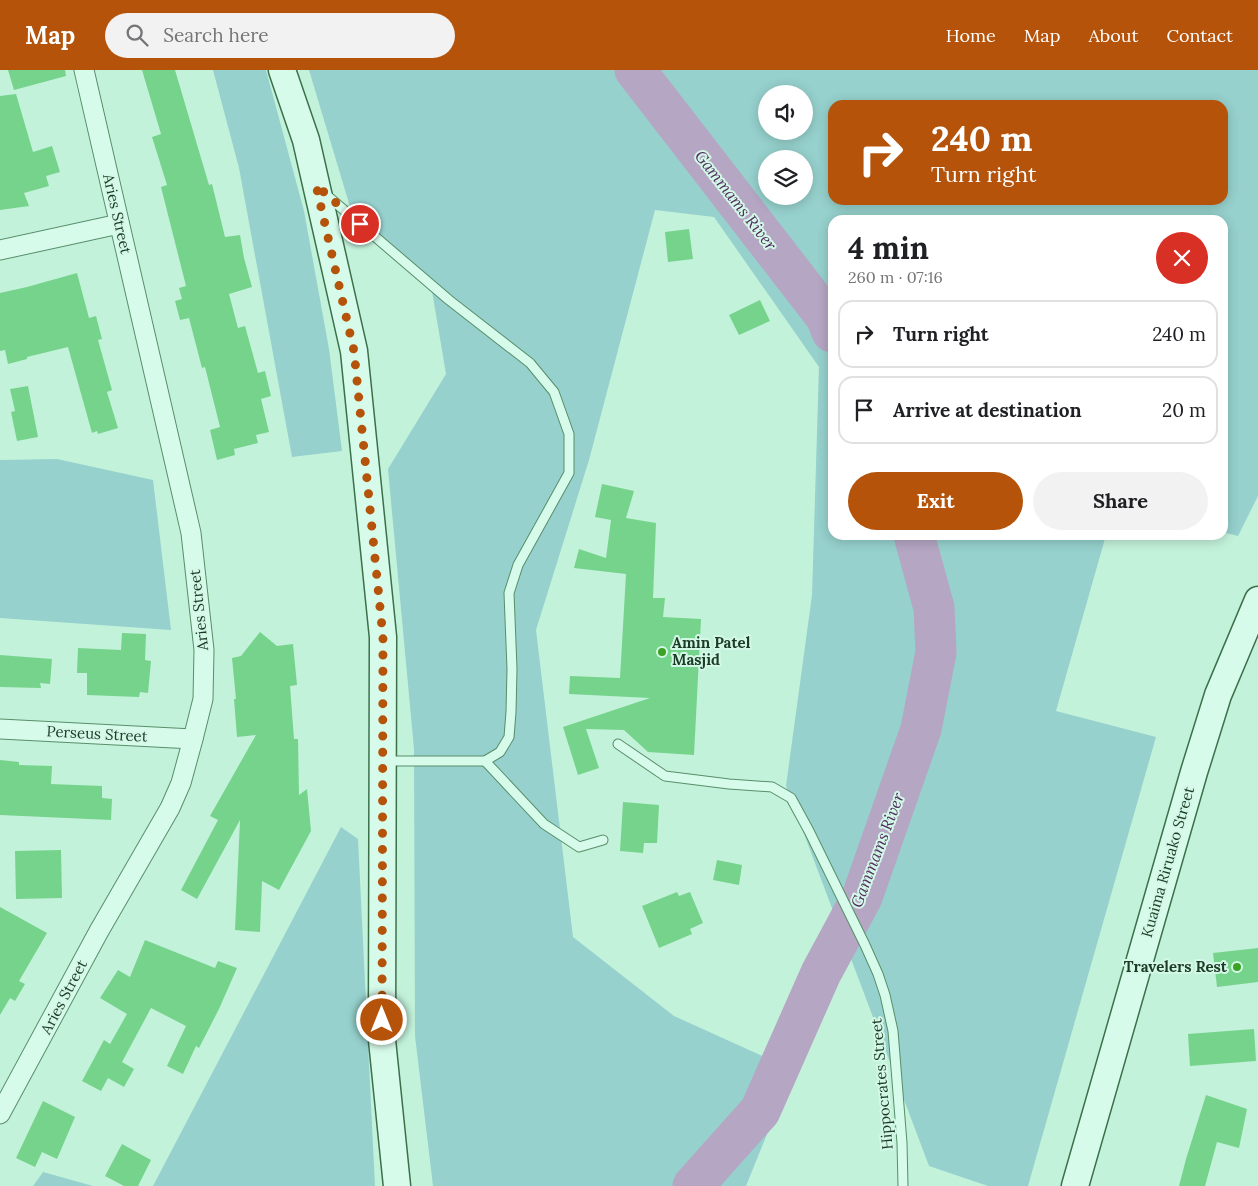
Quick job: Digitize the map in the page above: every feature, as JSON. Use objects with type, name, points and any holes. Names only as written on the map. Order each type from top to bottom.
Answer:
[{"type":"street","name":"Aries Street","points":[[0,1114],[99,931],[170,808],[181,783],[203,699],[204,650],[191,533],[84,70]]},
{"type":"street","points":[[282,70],[306,140],[354,351],[383,637],[382,1040],[397,1186]]},
{"type":"street","points":[[0,250],[119,224]]},
{"type":"street","name":"Kuaima Riruako Street","points":[[1075,1186],[1194,772],[1218,696],[1258,600]]},
{"type":"street","name":"Perseus Street","points":[[0,729],[193,739]]},
{"type":"lane","points":[[316,185],[449,300],[530,363],[554,392],[569,434],[569,473],[518,565],[509,593],[512,669],[509,737],[500,752],[485,761],[383,761]]},
{"type":"lane","name":"Hippocrates Street","points":[[618,744],[665,776],[772,787],[791,798],[865,945],[885,995],[893,1031],[902,1143],[903,1186]]},
{"type":"lane","points":[[485,761],[544,824],[579,847],[602,840]]},
{"type":"shaded area","points":[[213,70],[266,70],[304,211],[329,349],[342,451],[292,457],[239,168]]},
{"type":"shaded area","points":[[309,70],[1258,70],[1258,496],[1238,536],[1228,534],[1228,215],[828,215],[828,540],[1105,540],[1056,711],[1156,737],[1028,1186],[988,1186],[929,1166],[786,786],[812,595],[819,367],[714,217],[655,210],[589,460],[536,630],[573,937],[674,1016],[793,1070],[746,1186],[433,1186],[415,1036],[414,749],[388,469],[446,374],[432,291],[354,220]]},
{"type":"shaded area","points":[[57,459],[153,480],[171,630],[0,618],[0,460]]},
{"type":"shaded area","points":[[341,827],[358,839],[375,1186],[153,1186]]},
{"type":"shaded area","points":[[43,1172],[93,1186],[33,1186]]},
{"type":"building","points":[[8,70],[65,70],[66,76],[14,90]]},
{"type":"building","points":[[142,70],[175,70],[209,185],[212,184],[225,237],[240,235],[252,287],[229,294],[238,328],[245,326],[258,373],[265,371],[271,396],[261,399],[269,432],[256,435],[258,443],[234,449],[235,455],[217,460],[210,430],[220,427],[205,367],[202,368],[189,318],[180,320],[175,301],[182,299],[179,288],[186,286],[161,187],[167,185],[152,137],[161,134]]},
{"type":"building","points":[[16,94],[33,152],[52,146],[60,172],[46,176],[49,186],[24,193],[29,206],[0,210],[0,96]]},
{"type":"building","points":[[689,229],[693,259],[668,262],[665,232]]},
{"type":"building","points":[[77,273],[89,318],[96,316],[102,339],[98,340],[112,390],[107,392],[118,428],[98,434],[97,431],[92,433],[68,347],[27,357],[27,359],[8,364],[5,350],[0,351],[0,293]]},
{"type":"building","points":[[760,300],[770,321],[739,335],[729,315]]},
{"type":"building","points":[[28,386],[38,437],[17,441],[11,412],[15,411],[10,389]]},
{"type":"building","points":[[602,484],[634,491],[626,518],[656,523],[653,598],[665,598],[663,617],[701,619],[694,755],[648,752],[624,730],[586,729],[599,768],[578,775],[563,727],[650,698],[569,694],[570,676],[620,678],[626,574],[574,568],[579,549],[606,558],[611,520],[595,517]]},
{"type":"building","points":[[260,632],[277,646],[293,644],[297,685],[290,686],[294,739],[298,739],[299,795],[307,789],[311,831],[279,890],[262,881],[260,932],[235,930],[240,820],[197,899],[181,890],[218,820],[210,816],[256,735],[237,737],[232,658],[241,656]]},
{"type":"building","points":[[122,633],[146,634],[145,660],[151,661],[148,693],[140,692],[139,697],[87,695],[87,673],[77,673],[78,648],[121,650]]},
{"type":"building","points":[[0,655],[52,659],[50,684],[40,683],[41,688],[0,687]]},
{"type":"building","points":[[0,760],[19,762],[19,765],[52,766],[51,784],[102,786],[102,798],[112,799],[111,820],[0,815]]},
{"type":"building","points":[[623,802],[659,805],[657,843],[644,843],[643,853],[620,851]]},
{"type":"building","points":[[61,850],[62,898],[16,899],[15,851]]},
{"type":"building","points":[[717,860],[742,865],[739,885],[713,880]]},
{"type":"building","points":[[677,892],[679,896],[690,892],[703,923],[690,929],[692,934],[659,948],[642,906]]},
{"type":"building","points":[[0,907],[47,933],[19,981],[25,984],[15,1001],[10,998],[0,1015]]},
{"type":"building","points":[[145,940],[215,968],[218,961],[237,968],[219,1009],[199,1048],[196,1046],[183,1074],[167,1066],[186,1026],[151,1008],[122,1062],[134,1069],[124,1087],[108,1078],[101,1091],[82,1081],[104,1040],[110,1044],[127,1014],[100,998],[118,970],[130,977]]},
{"type":"building","name":"Travelers Rest","points":[[1258,948],[1258,982],[1217,987],[1213,953]]},
{"type":"building","points":[[1254,1029],[1256,1061],[1190,1066],[1188,1034]]},
{"type":"building","points":[[1206,1095],[1247,1109],[1239,1148],[1217,1142],[1205,1186],[1179,1186],[1186,1159]]},
{"type":"building","points":[[43,1101],[75,1117],[57,1159],[42,1152],[35,1167],[16,1158]]},
{"type":"building","points":[[122,1144],[151,1160],[138,1186],[124,1186],[105,1176]]},
{"type":"waterway","name":"Gammams River","points":[[635,70],[828,322]]},
{"type":"waterway","name":"Gammams River","points":[[693,1186],[760,1111],[821,973],[862,897],[921,729],[936,652],[934,608],[915,540]]},
{"type":"place","name":"Amin Patel Masjid","points":[[662,652]]},
{"type":"place","name":"Travelers Rest","points":[[1237,967]]},
{"type":"route","points":[[360,224],[316,185],[354,351],[383,637],[382,1020]]}]
